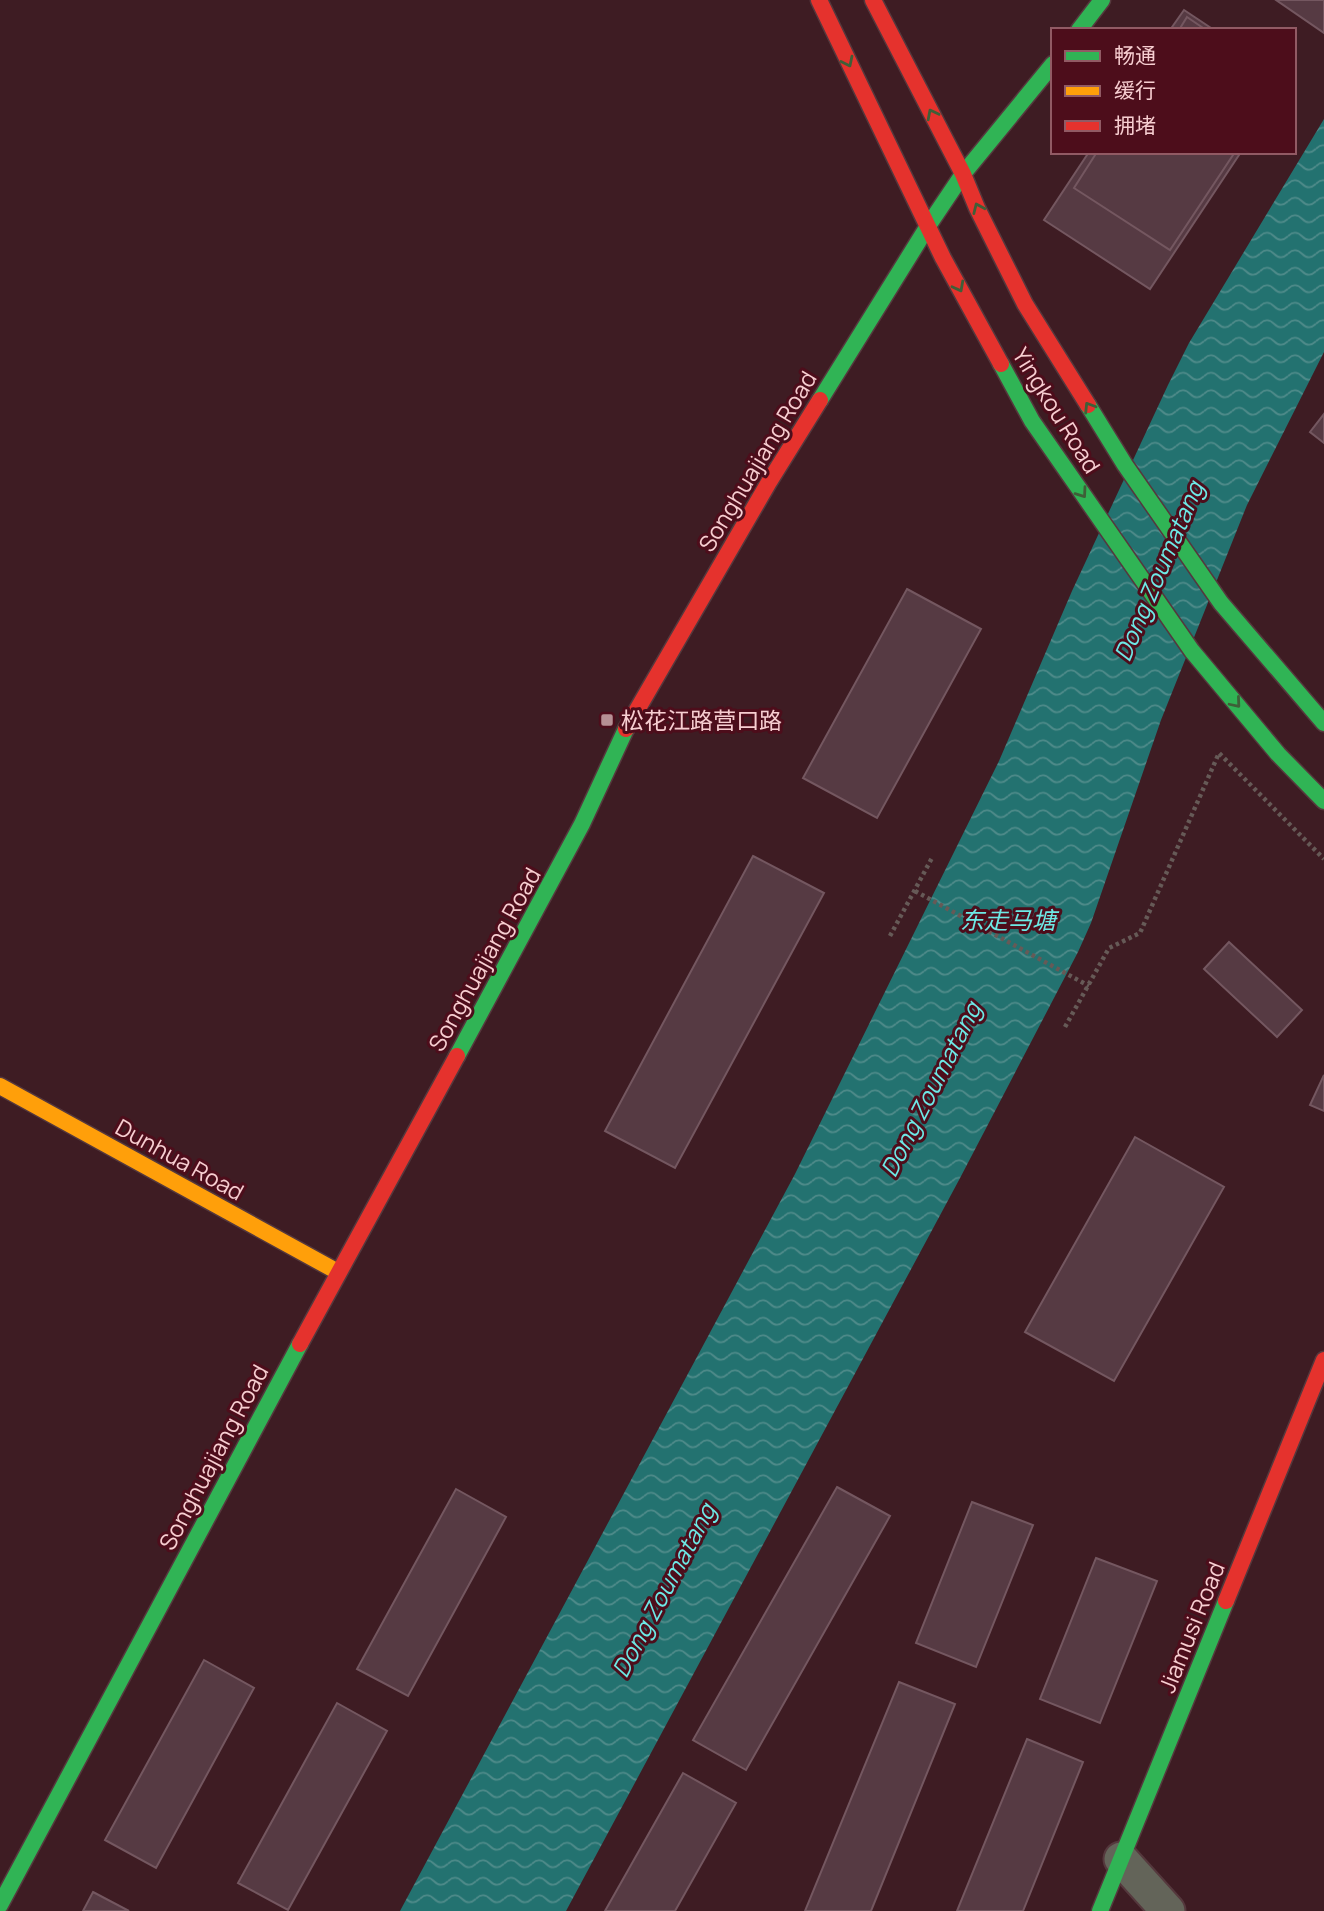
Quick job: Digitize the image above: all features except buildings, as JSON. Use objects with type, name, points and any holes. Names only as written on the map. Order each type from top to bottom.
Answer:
[{"type":"main road","name":"Yingkou Road","points":[[819,0],[928,226],[1032,421],[1192,651],[1278,754],[1324,801]]},
{"type":"main road","name":"Yingkou Road","points":[[873,0],[964,174],[977,208],[1025,304],[1125,465],[1221,603],[1324,723]]},
{"type":"main road","points":[[1081,28],[1102,0]]},
{"type":"main road","name":"Songhuajiang Road","points":[[0,1905],[338,1272],[531,921],[582,824],[625,733],[769,482],[928,226],[964,174],[1051,66]]},
{"type":"main road","name":"Dunhua Road","points":[[0,1086],[338,1272]]},
{"type":"main road","name":"Jiamusi Road","points":[[1100,1911],[1324,1360]]},
{"type":"street","points":[[1121,1858],[1168,1911]]},
{"type":"path","points":[[1065,1027],[1109,948],[1140,933],[1219,753],[1324,859]]},
{"type":"path","points":[[890,936],[933,856]]},
{"type":"path","points":[[915,891],[1088,986]]},
{"type":"water","name":"东走马塘","points":[[1324,119],[1324,352],[1247,505],[1161,720],[1091,923],[1078,952],[959,1180],[566,1911],[400,1911],[795,1174],[999,761],[1072,591],[1189,343]]},
{"type":"traffic: fast","points":[[1081,28],[1102,0]]},
{"type":"traffic: fast","points":[[820,400],[963,174],[1051,66]]},
{"type":"traffic: fast","points":[[1001,364],[1032,421],[1192,651],[1278,754],[1324,801]]},
{"type":"traffic: fast","points":[[1088,405],[1125,465],[1221,603],[1324,723]]},
{"type":"traffic: fast","points":[[457,1056],[582,824],[626,729]]},
{"type":"traffic: fast","points":[[0,1905],[300,1344]]},
{"type":"traffic: fast","points":[[1100,1911],[1226,1601]]},
{"type":"traffic: slow","points":[[0,1086],[338,1272]]},
{"type":"traffic: jam","points":[[819,0],[943,258],[1001,364]]},
{"type":"traffic: jam","points":[[873,0],[963,174],[1025,304],[1088,405]]},
{"type":"traffic: jam","points":[[626,729],[769,482],[820,400]]},
{"type":"traffic: jam","points":[[300,1344],[457,1056]]},
{"type":"traffic: jam","points":[[1226,1601],[1324,1360]]},
{"type":"place","name":"松花江路营口路","points":[[607,720]]},
{"type":"water label","name":"Dong Zoumatang","points":[[1158,571]]},
{"type":"water label","name":"Dong Zoumatang","points":[[930,1089]]},
{"type":"water label","name":"Dong Zoumatang","points":[[663,1590]]}]
